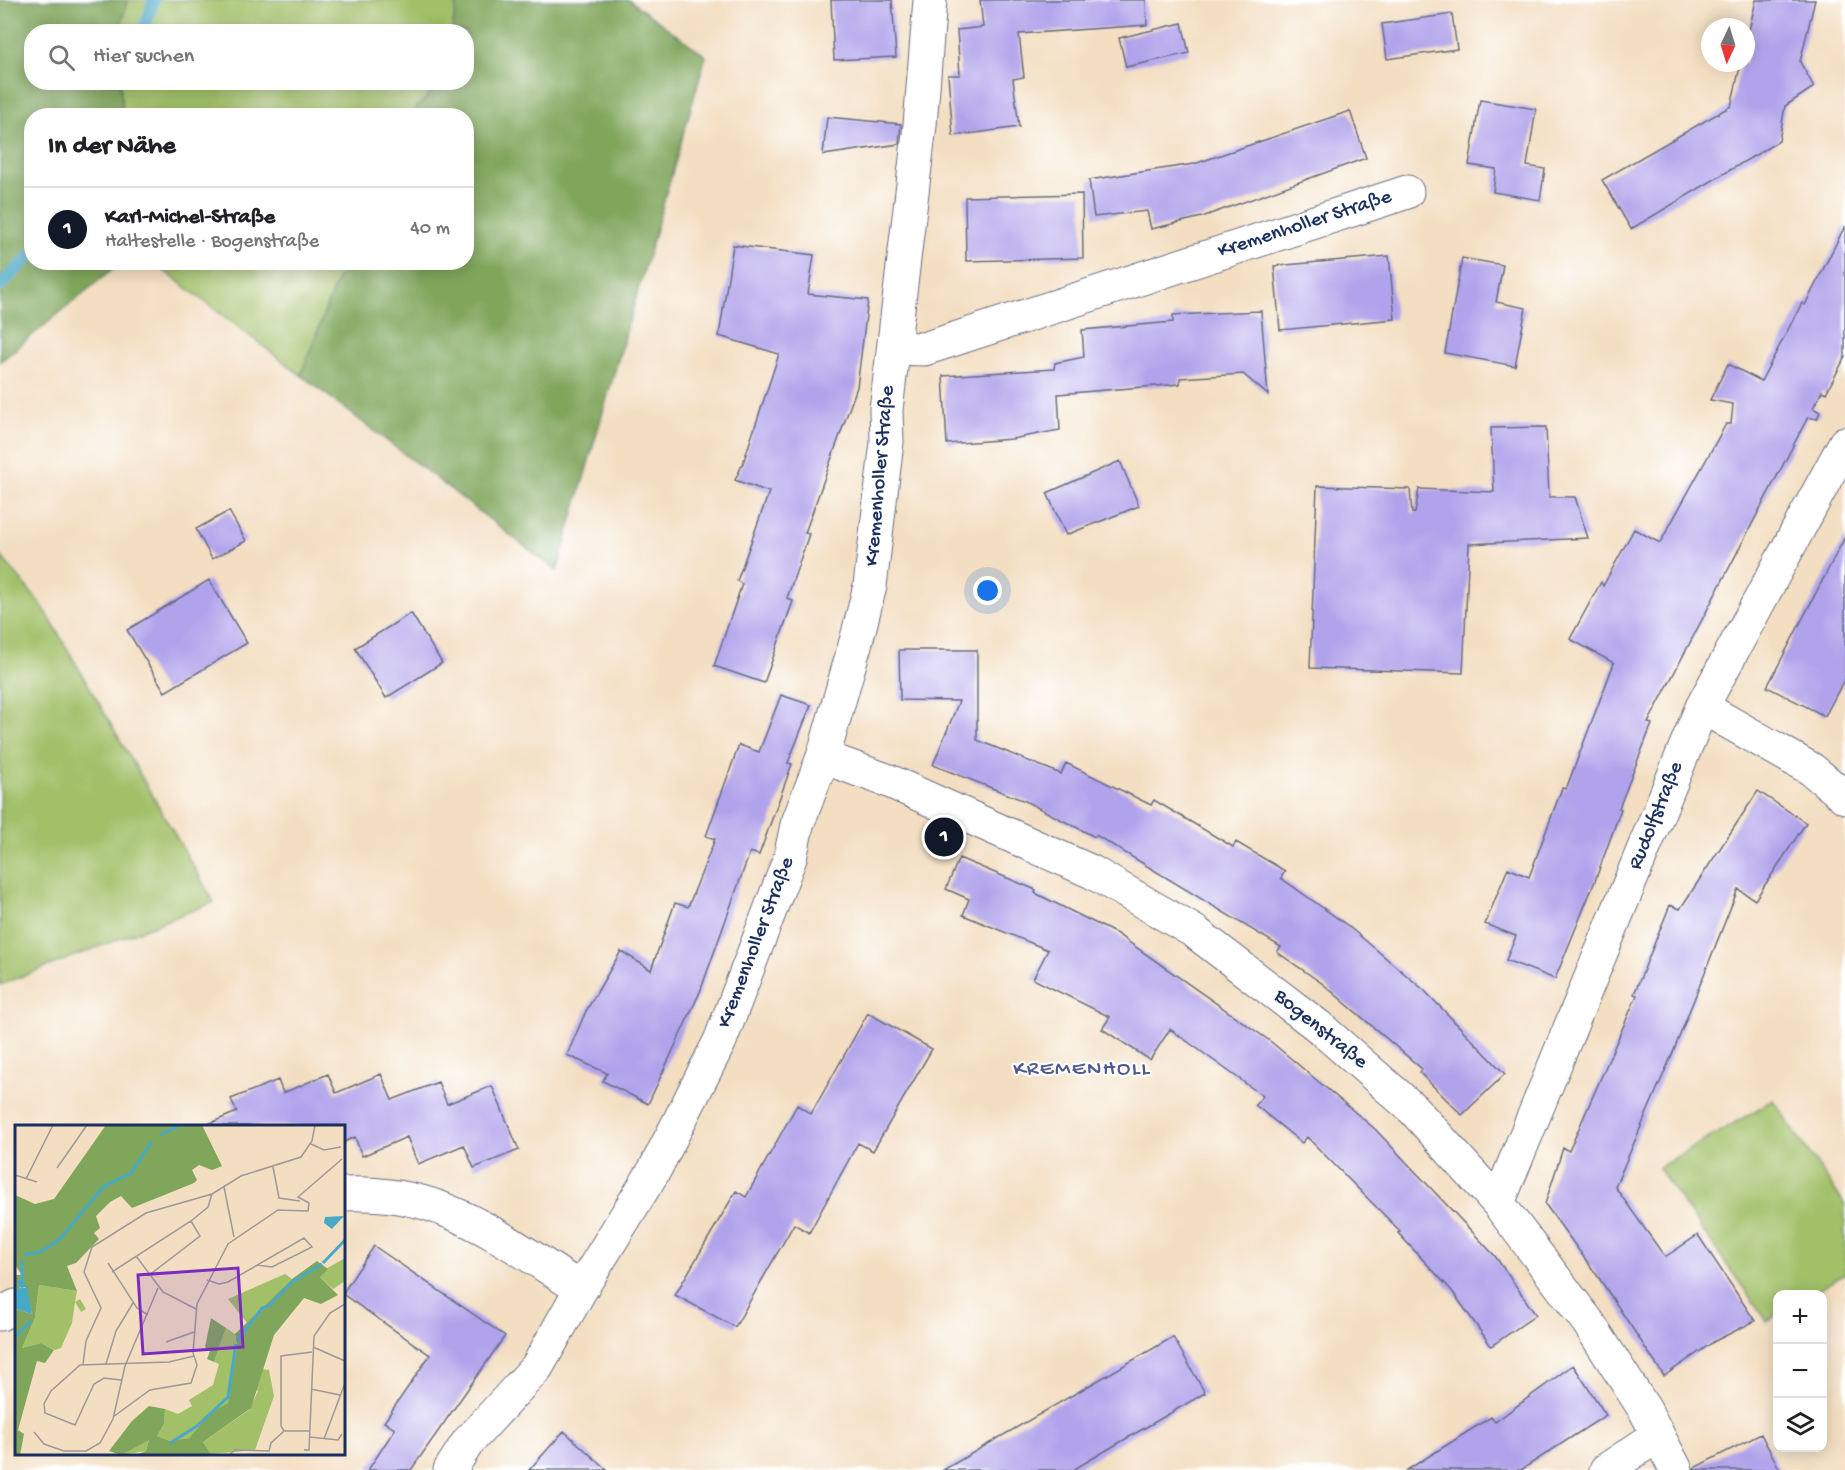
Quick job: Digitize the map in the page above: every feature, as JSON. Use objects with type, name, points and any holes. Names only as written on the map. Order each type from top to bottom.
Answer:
[{"type":"street","name":"Kremenholler Straße","points":[[450,1470],[468,1442],[537,1367],[581,1288],[655,1169],[720,1041],[790,858],[797,825],[823,757],[870,586],[887,442],[886,410],[920,125],[930,0]]},
{"type":"street","name":"Kremenholler Straße","points":[[894,348],[924,350],[1407,192]]},
{"type":"street","name":"Rudolfstraße","points":[[1498,1203],[1702,707],[1845,443]]},
{"type":"street","points":[[1702,707],[1811,769],[1845,797]]},
{"type":"street","name":"Bogenstraße","points":[[823,757],[889,781],[1092,872],[1195,932],[1318,1026],[1404,1102],[1498,1203],[1588,1322],[1645,1410],[1676,1470]]},
{"type":"street","points":[[345,1194],[372,1193],[439,1208],[511,1244],[581,1288]]},
{"type":"street","points":[[0,1314],[15,1306]]},
{"type":"street","points":[[1606,1470],[1657,1436]]},
{"type":"green space","points":[[0,0],[128,0],[121,24],[24,24],[24,90],[121,90],[122,108],[24,108],[24,270],[112,270],[0,362]]},
{"type":"green space","points":[[128,0],[457,0],[453,24],[121,24]]},
{"type":"green space","points":[[457,0],[629,0],[706,56],[557,571],[301,375],[338,277],[352,270],[474,270],[474,108],[417,108],[433,90],[474,90],[474,24],[453,24]]},
{"type":"green space","points":[[121,90],[433,90],[417,108],[122,108]]},
{"type":"green space","points":[[163,270],[352,270],[338,277],[301,375]]},
{"type":"green space","points":[[0,555],[43,607],[214,902],[0,985]]},
{"type":"green space","points":[[1773,1100],[1845,1205],[1845,1274],[1819,1290],[1773,1290],[1773,1317],[1767,1321],[1658,1168]]},
{"type":"building","points":[[831,0],[892,0],[896,57],[834,60]]},
{"type":"building","points":[[980,0],[1146,0],[1147,25],[1019,34],[1024,77],[1013,79],[1019,127],[953,136],[948,75],[960,75],[957,30],[983,27]]},
{"type":"building","points":[[1756,0],[1815,0],[1800,62],[1814,87],[1785,106],[1779,141],[1631,229],[1602,180],[1731,106],[1739,72],[1755,72],[1755,18],[1752,18]]},
{"type":"building","points":[[1452,14],[1457,49],[1387,59],[1382,24]]},
{"type":"building","points":[[1182,23],[1189,53],[1126,67],[1119,38]]},
{"type":"building","points":[[1480,100],[1536,109],[1527,166],[1545,169],[1540,200],[1493,192],[1496,169],[1469,165]]},
{"type":"building","points":[[1350,111],[1366,158],[1202,217],[1151,229],[1147,211],[1094,217],[1089,180],[1194,164]]},
{"type":"building","points":[[827,117],[901,124],[899,144],[823,155]]},
{"type":"building","points":[[1082,194],[1083,258],[966,261],[965,197]]},
{"type":"building","points":[[1845,226],[1845,357],[1826,393],[1822,391],[1813,408],[1820,412],[1817,419],[1808,417],[1648,723],[1652,724],[1619,808],[1621,809],[1595,881],[1555,979],[1506,960],[1516,936],[1485,924],[1508,868],[1529,877],[1562,788],[1566,789],[1614,663],[1570,639],[1601,582],[1603,586],[1634,529],[1660,543],[1726,424],[1731,424],[1733,404],[1710,400],[1728,364],[1761,381],[1802,303],[1805,305]]},
{"type":"building","points":[[733,245],[814,255],[808,294],[868,300],[857,387],[805,533],[809,534],[787,598],[793,601],[764,683],[714,666],[742,584],[737,581],[769,492],[735,480],[743,463],[779,354],[719,336]]},
{"type":"building","points":[[1389,256],[1395,319],[1280,330],[1274,266]]},
{"type":"building","points":[[1462,258],[1503,265],[1496,302],[1526,308],[1515,366],[1445,353]]},
{"type":"building","points":[[1261,311],[1268,395],[1243,374],[1180,378],[1180,384],[1058,394],[1060,430],[1012,439],[947,444],[943,376],[1054,369],[1055,363],[1084,357],[1082,330],[1173,322],[1173,315]]},
{"type":"building","points":[[1546,427],[1549,497],[1575,497],[1588,538],[1469,544],[1463,673],[1310,668],[1317,486],[1410,489],[1412,513],[1415,513],[1419,489],[1494,492],[1491,428]]},
{"type":"building","points":[[1120,461],[1139,506],[1066,535],[1047,493]]},
{"type":"building","points":[[229,511],[246,541],[212,559],[196,529]]},
{"type":"building","points":[[1845,537],[1845,678],[1825,716],[1767,687]]},
{"type":"building","points":[[209,580],[247,643],[165,692],[127,630]]},
{"type":"building","points":[[411,613],[442,663],[386,698],[355,648]]},
{"type":"building","points":[[899,650],[977,650],[977,740],[1061,774],[1066,763],[1151,805],[1154,800],[1233,847],[1236,842],[1285,871],[1281,878],[1347,925],[1425,991],[1505,1074],[1462,1115],[1419,1072],[1422,1069],[1323,984],[1277,952],[1281,947],[1096,835],[1095,837],[1025,801],[933,765],[959,701],[900,700]]},
{"type":"building","points":[[781,695],[811,705],[788,763],[792,764],[759,855],[750,852],[700,992],[648,1104],[603,1081],[607,1073],[567,1055],[586,1011],[621,951],[651,970],[675,903],[688,907],[715,839],[706,836],[739,745],[759,752]]},
{"type":"building","points":[[1758,791],[1806,823],[1755,900],[1738,889],[1674,1050],[1615,1187],[1665,1257],[1698,1235],[1755,1321],[1715,1341],[1664,1376],[1599,1278],[1545,1204],[1563,1148],[1569,1151],[1637,995],[1634,994],[1670,905],[1680,909]]},
{"type":"building","points":[[959,858],[1036,890],[1035,893],[1117,934],[1270,1041],[1375,1129],[1495,1256],[1536,1315],[1491,1346],[1452,1291],[1398,1233],[1400,1231],[1307,1137],[1302,1143],[1255,1105],[1263,1096],[1170,1029],[1150,1060],[1102,1029],[1110,1017],[1033,979],[1048,950],[963,915],[969,899],[946,889]]},
{"type":"building","points":[[868,1013],[932,1049],[873,1151],[858,1143],[809,1233],[794,1224],[735,1327],[675,1295],[736,1191],[746,1197],[797,1105],[811,1114]]},
{"type":"building","points":[[328,1074],[336,1093],[381,1074],[392,1100],[438,1082],[447,1104],[492,1086],[519,1150],[474,1168],[464,1145],[418,1164],[407,1137],[362,1156],[355,1137],[345,1142],[345,1125],[205,1125],[237,1112],[231,1099],[278,1080],[283,1093]]},
{"type":"building","points":[[374,1246],[505,1336],[411,1470],[368,1470],[395,1429],[384,1422],[430,1355],[345,1296],[345,1290]]},
{"type":"building","points":[[1173,1337],[1205,1393],[1073,1470],[943,1470]]},
{"type":"building","points":[[1573,1365],[1606,1415],[1521,1470],[1407,1470],[1491,1417],[1495,1422]]},
{"type":"building","points":[[564,1431],[607,1470],[529,1470]]},
{"type":"building","points":[[1761,1434],[1780,1470],[1695,1470],[1694,1468]]},
{"type":"waterway","points":[[146,24],[154,0]]},
{"type":"waterway","points":[[0,286],[24,262]]},
{"type":"place","name":"Karl-Michel-Straße","points":[[944,837]]},
{"type":"district","name":"KREMENHOLL","points":[[1082,1070]]}]
